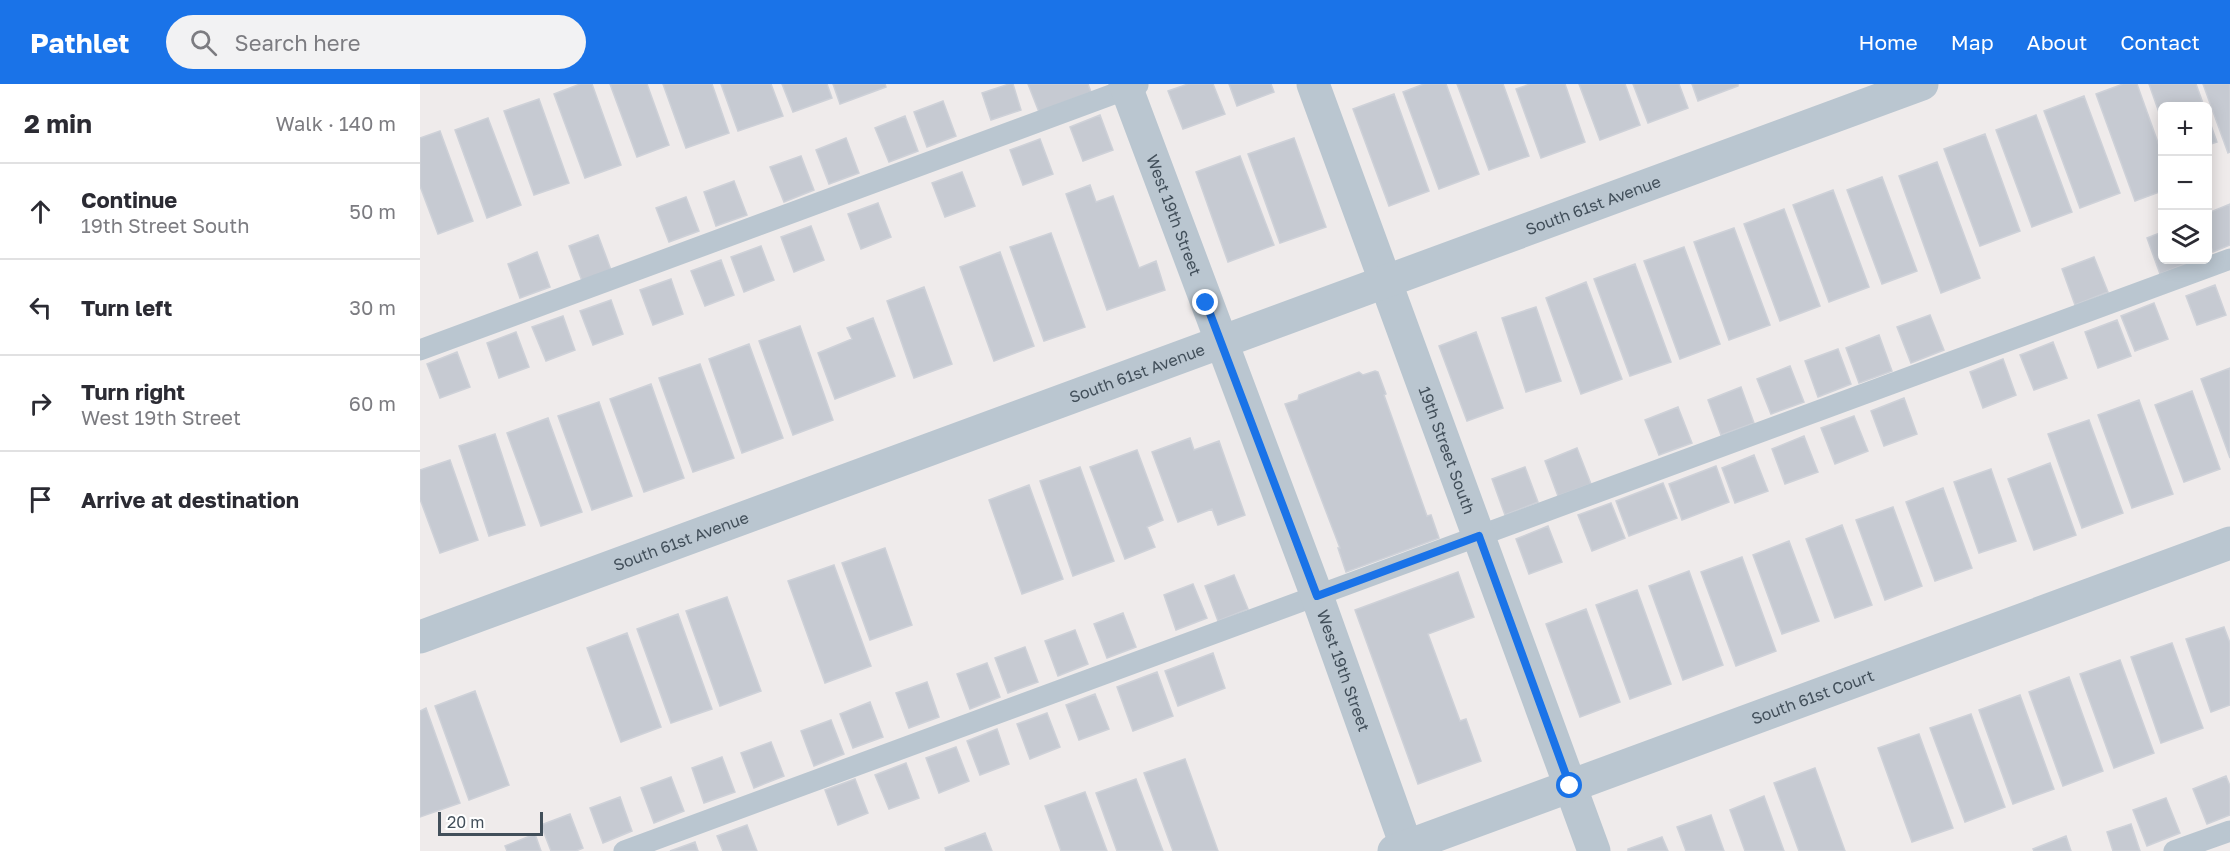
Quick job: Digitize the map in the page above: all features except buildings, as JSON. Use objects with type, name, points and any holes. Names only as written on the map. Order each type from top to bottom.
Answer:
[{"type":"street","name":"19th Street South","points":[[1313,84],[1594,851]]},
{"type":"street","name":"South 61st Avenue","points":[[420,637],[1922,84]]},
{"type":"street","name":"West 19th Street","points":[[1131,86],[1221,342],[1317,596],[1403,849]]},
{"type":"street","name":"South 61st Court","points":[[1403,849],[2230,543]]},
{"type":"lane","points":[[420,350],[1131,86]]},
{"type":"lane","points":[[624,851],[2230,259]]},
{"type":"lane","points":[[2174,851],[2230,831]]},
{"type":"route","points":[[1206,303],[1317,596],[1479,536],[1570,786]]}]
